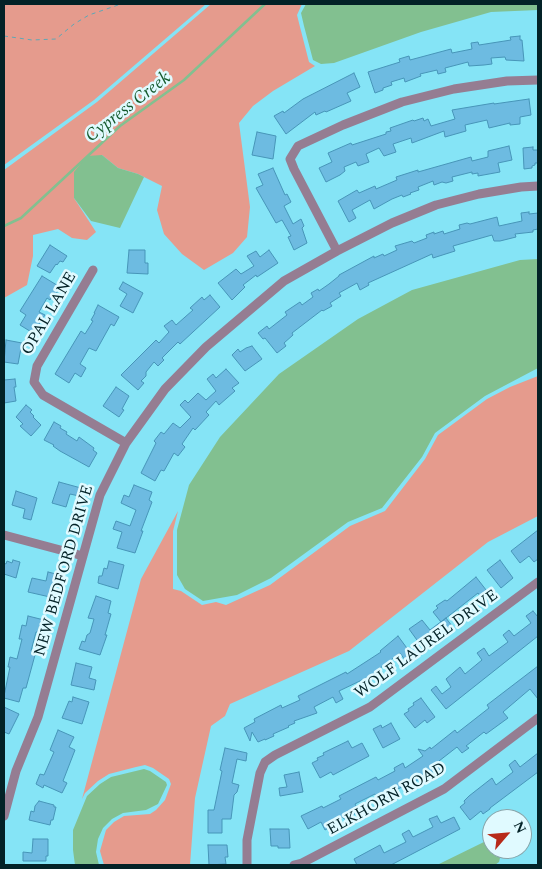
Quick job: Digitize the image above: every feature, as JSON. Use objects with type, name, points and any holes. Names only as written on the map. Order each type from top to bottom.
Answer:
[{"type":"street","points":[[337,251],[290,159],[298,146],[342,124],[402,102],[454,89],[508,81],[538,80]]},
{"type":"street","name":"NEW BEDFORD DRIVE","points":[[4,816],[16,771],[38,718],[100,495],[126,443],[165,389],[206,347],[284,281],[337,251],[392,223],[436,205],[478,194],[538,186]]},
{"type":"street","name":"OPAL LANE","points":[[93,270],[37,366],[34,382],[43,395],[126,443]]},
{"type":"street","points":[[4,535],[83,556]]},
{"type":"street","name":"WOLF LAUREL DRIVE","points":[[247,865],[247,840],[260,773],[265,762],[275,755],[370,708],[538,582]]},
{"type":"street","name":"ELKHORN ROAD","points":[[294,865],[302,863],[444,789],[538,718]]},
{"type":"path","points":[[4,36],[32,40],[56,39],[74,24],[89,15],[121,4]]},
{"type":"shaded area","points":[[4,4],[206,4],[94,100],[4,165]]},
{"type":"shaded area","points":[[211,4],[302,4],[297,15],[309,62],[315,66],[273,91],[253,106],[239,123],[250,207],[247,237],[233,253],[204,270],[182,254],[164,234],[157,210],[162,186],[138,174],[118,168],[102,155],[74,198],[96,232],[87,240],[72,238],[58,229],[33,235],[33,256],[27,285],[4,298],[4,170],[97,102]]},
{"type":"shaded area","points":[[306,4],[538,4],[538,10],[491,12],[421,32],[334,63],[321,64],[313,60],[304,26],[301,13]]},
{"type":"shaded area","points":[[102,155],[118,168],[144,177],[120,228],[91,221],[74,198],[74,172],[87,156]]},
{"type":"shaded area","points":[[538,259],[538,368],[485,396],[435,433],[422,457],[382,508],[348,522],[271,578],[237,595],[203,601],[185,589],[177,575],[177,530],[189,485],[220,437],[279,374],[358,319],[412,290],[520,260]]},
{"type":"shaded area","points":[[538,376],[538,516],[488,542],[349,651],[230,704],[225,716],[211,726],[195,798],[190,865],[104,865],[100,851],[106,830],[124,816],[150,814],[156,810],[165,800],[171,784],[169,779],[145,765],[109,774],[85,793],[82,799],[141,579],[178,511],[173,531],[173,589],[181,591],[202,605],[216,602],[226,605],[270,585],[350,526],[385,511],[425,459],[438,435],[487,399]]},
{"type":"shaded area","points":[[144,769],[166,782],[167,785],[158,804],[146,810],[123,813],[112,819],[103,828],[98,839],[96,852],[99,865],[75,865],[73,830],[87,796],[111,777]]},
{"type":"shaded area","points":[[482,843],[482,859],[500,859],[495,865],[437,865]]},
{"type":"building","points":[[520,36],[524,61],[506,60],[505,57],[491,58],[492,64],[469,66],[468,62],[445,68],[446,72],[438,74],[437,70],[420,74],[421,76],[405,82],[404,78],[391,82],[392,85],[375,93],[368,72],[400,62],[399,59],[409,56],[410,60],[451,49],[452,53],[472,49],[471,43],[478,42],[479,45],[511,40],[510,37]]},
{"type":"building","points":[[354,73],[360,87],[347,93],[351,101],[326,112],[316,115],[315,112],[286,134],[274,116],[283,111],[284,113],[303,99]]},
{"type":"building","points":[[529,99],[531,115],[520,117],[520,124],[510,125],[510,123],[489,128],[487,120],[465,125],[466,131],[445,137],[444,131],[412,143],[411,138],[393,144],[396,152],[384,156],[379,148],[366,154],[369,162],[358,166],[356,162],[344,167],[345,171],[326,182],[319,168],[332,162],[328,153],[351,143],[352,145],[386,134],[386,132],[391,131],[390,128],[413,120],[423,118],[424,121],[428,119],[431,126],[455,119],[452,110]]},
{"type":"building","points":[[257,132],[276,136],[273,159],[252,155]]},
{"type":"building","points":[[509,146],[512,160],[498,163],[500,172],[478,176],[478,173],[472,174],[472,172],[452,177],[453,181],[434,185],[433,181],[418,187],[419,190],[411,194],[392,199],[374,209],[370,200],[352,210],[356,218],[349,222],[338,201],[357,190],[359,193],[375,186],[376,189],[397,180],[396,177],[471,157],[472,161],[488,157],[488,151]]},
{"type":"building","points":[[533,147],[533,150],[538,150],[538,163],[535,163],[532,168],[524,169],[523,148]]},
{"type":"building","points":[[273,168],[285,195],[287,194],[291,202],[284,206],[293,224],[301,219],[304,226],[302,228],[307,243],[294,250],[288,237],[291,236],[282,220],[276,223],[256,188],[263,185],[258,174]]},
{"type":"building","points":[[529,212],[529,214],[538,213],[538,229],[533,230],[533,232],[515,234],[516,237],[500,241],[494,241],[492,235],[453,246],[455,251],[433,258],[432,254],[368,283],[369,285],[360,290],[357,283],[339,293],[341,296],[330,303],[332,306],[322,310],[292,333],[293,335],[284,343],[286,346],[277,353],[265,338],[263,339],[258,333],[267,326],[269,329],[287,315],[285,312],[300,302],[302,305],[313,297],[311,293],[318,289],[319,291],[339,275],[374,256],[374,258],[383,254],[384,256],[397,250],[395,246],[412,241],[414,243],[427,238],[426,235],[434,232],[434,234],[443,231],[444,234],[460,229],[459,225],[497,217],[499,226],[522,221],[521,213]]},
{"type":"building","points":[[50,245],[67,256],[63,262],[60,261],[56,264],[50,273],[37,266]]},
{"type":"building","points":[[129,250],[145,250],[145,263],[148,263],[148,274],[127,273]]},
{"type":"building","points":[[269,250],[278,263],[257,277],[256,275],[243,285],[245,287],[232,300],[218,283],[236,269],[241,274],[254,266],[247,256],[256,251],[260,257]]},
{"type":"building","points":[[42,276],[60,287],[50,300],[47,298],[39,312],[45,315],[33,333],[20,325],[26,315],[20,311]]},
{"type":"building","points":[[123,282],[143,293],[133,313],[120,306],[127,294],[119,289]]},
{"type":"building","points":[[210,295],[220,307],[180,344],[178,342],[162,358],[164,360],[158,366],[154,362],[146,372],[146,376],[141,381],[144,383],[138,390],[121,375],[156,340],[159,343],[169,332],[164,326],[172,320],[176,325],[193,310],[190,308],[202,297],[204,300]]},
{"type":"building","points":[[98,305],[119,317],[114,326],[111,324],[96,351],[89,348],[80,364],[86,368],[81,377],[75,373],[69,383],[55,374],[81,331],[85,334],[93,321],[91,320]]},
{"type":"building","points":[[6,340],[22,343],[18,364],[4,362]]},
{"type":"building","points":[[252,346],[262,359],[245,371],[232,355],[238,349],[240,352]]},
{"type":"building","points":[[226,369],[239,383],[232,388],[235,391],[219,405],[216,401],[206,412],[209,415],[195,430],[193,428],[182,444],[185,447],[178,456],[174,453],[164,471],[161,470],[155,481],[141,473],[156,443],[154,441],[161,432],[164,434],[173,423],[180,428],[191,417],[180,405],[185,400],[188,403],[198,393],[206,400],[216,391],[207,379],[213,374],[216,378]]},
{"type":"building","points":[[15,379],[16,401],[4,403],[4,380]]},
{"type":"building","points":[[116,387],[129,396],[122,409],[124,410],[119,417],[103,406]]},
{"type":"building","points":[[26,405],[32,410],[30,412],[33,417],[41,425],[31,436],[20,426],[23,424],[16,417]]},
{"type":"building","points":[[54,422],[67,432],[66,434],[77,441],[79,437],[94,448],[93,450],[97,453],[89,467],[44,440]]},
{"type":"building","points":[[59,482],[81,488],[79,496],[70,494],[66,507],[52,503]]},
{"type":"building","points":[[134,485],[152,492],[149,500],[152,502],[135,553],[117,548],[122,532],[113,529],[116,521],[130,526],[136,510],[121,503],[124,495],[129,497]]},
{"type":"building","points":[[16,491],[37,498],[31,520],[23,518],[25,509],[12,505]]},
{"type":"building","points":[[538,530],[538,559],[534,562],[529,556],[520,563],[511,551]]},
{"type":"building","points":[[13,560],[20,562],[16,578],[4,574],[4,563],[6,564],[7,561],[12,563]]},
{"type":"building","points":[[500,560],[513,578],[501,588],[487,570]]},
{"type":"building","points":[[109,561],[124,565],[118,589],[98,583],[99,576],[102,576],[104,568],[107,569]]},
{"type":"building","points":[[48,572],[56,574],[50,597],[28,592],[32,578],[46,581]]},
{"type":"building","points":[[476,577],[490,595],[483,600],[478,593],[441,622],[433,612],[438,608],[436,606],[445,600],[447,601]]},
{"type":"building","points":[[96,596],[111,601],[108,613],[111,614],[105,635],[107,635],[100,655],[79,649],[82,641],[85,642],[87,635],[90,633],[94,619],[88,618]]},
{"type":"building","points":[[533,611],[538,617],[538,636],[446,709],[431,690],[436,686],[442,694],[451,687],[446,679],[460,667],[465,674],[482,660],[477,653],[484,648],[489,656],[508,642],[503,635],[509,630],[514,636],[531,623],[526,616]]},
{"type":"building","points":[[28,616],[44,620],[42,628],[39,627],[38,632],[36,632],[31,651],[35,652],[35,655],[26,688],[23,688],[19,702],[4,698],[4,696],[10,667],[8,667],[10,657],[17,659],[22,639],[19,639],[22,625],[26,626]]},
{"type":"building","points":[[446,618],[452,626],[422,647],[409,629],[422,620],[430,630]]},
{"type":"building","points":[[398,636],[412,655],[405,660],[400,653],[379,669],[384,677],[377,681],[372,675],[339,691],[343,699],[336,703],[333,697],[314,707],[317,713],[294,721],[295,723],[289,727],[265,740],[258,742],[252,732],[250,741],[244,728],[255,722],[254,719],[281,705],[282,708],[300,700],[298,696],[346,672],[347,674],[381,652]]},
{"type":"building","points":[[76,663],[92,667],[89,678],[96,680],[94,690],[71,685]]},
{"type":"building","points":[[538,666],[538,699],[530,689],[503,712],[508,718],[486,734],[484,732],[466,746],[469,748],[462,753],[457,747],[439,761],[443,767],[427,774],[406,788],[404,786],[386,795],[387,798],[380,802],[375,794],[355,804],[359,812],[331,823],[332,826],[325,830],[321,822],[308,829],[301,816],[341,799],[339,796],[376,777],[378,780],[395,771],[394,768],[403,763],[405,768],[423,756],[418,749],[425,751],[430,747],[431,749],[455,730],[457,733],[489,708],[487,705]]},
{"type":"building","points":[[73,697],[89,702],[82,724],[62,718],[69,701],[72,702]]},
{"type":"building","points":[[421,698],[435,717],[427,723],[425,720],[415,728],[404,714],[414,705],[413,703]]},
{"type":"building","points":[[4,707],[19,714],[9,734],[4,732]]},
{"type":"building","points":[[391,723],[400,739],[383,748],[373,729],[381,725],[382,728]]},
{"type":"building","points":[[58,730],[74,737],[69,747],[75,750],[63,781],[67,783],[62,793],[44,785],[43,788],[36,784],[40,774],[44,775],[54,752],[50,750]]},
{"type":"building","points":[[348,741],[352,748],[362,743],[369,756],[333,775],[331,772],[320,778],[312,763],[324,755],[323,753]]},
{"type":"building","points":[[225,748],[247,753],[246,761],[237,759],[232,783],[239,785],[234,795],[231,819],[222,819],[222,833],[208,833],[208,810],[214,810]]},
{"type":"building","points":[[538,753],[538,772],[490,809],[482,809],[482,812],[481,811],[470,820],[460,807],[465,803],[464,801],[492,778],[496,785],[513,772],[509,765],[515,760],[520,767]]},
{"type":"building","points":[[299,772],[303,792],[280,796],[279,788],[287,787],[284,775]]},
{"type":"building","points":[[39,801],[56,807],[50,825],[29,820],[31,811],[34,812],[35,806]]},
{"type":"building","points":[[437,816],[441,823],[454,817],[460,829],[391,865],[357,865],[354,859],[380,845],[384,853],[406,842],[402,834],[409,830],[413,837],[433,827],[429,819]]},
{"type":"building","points":[[270,829],[289,829],[290,848],[271,846]]},
{"type":"building","points":[[33,839],[48,839],[48,856],[46,856],[46,861],[23,861],[23,852],[32,853]]},
{"type":"building","points":[[208,845],[227,845],[228,857],[225,857],[226,864],[209,865]]},
{"type":"waterway","name":"Cypress Creek","points":[[4,226],[21,218],[120,126],[184,80],[265,4]]}]
